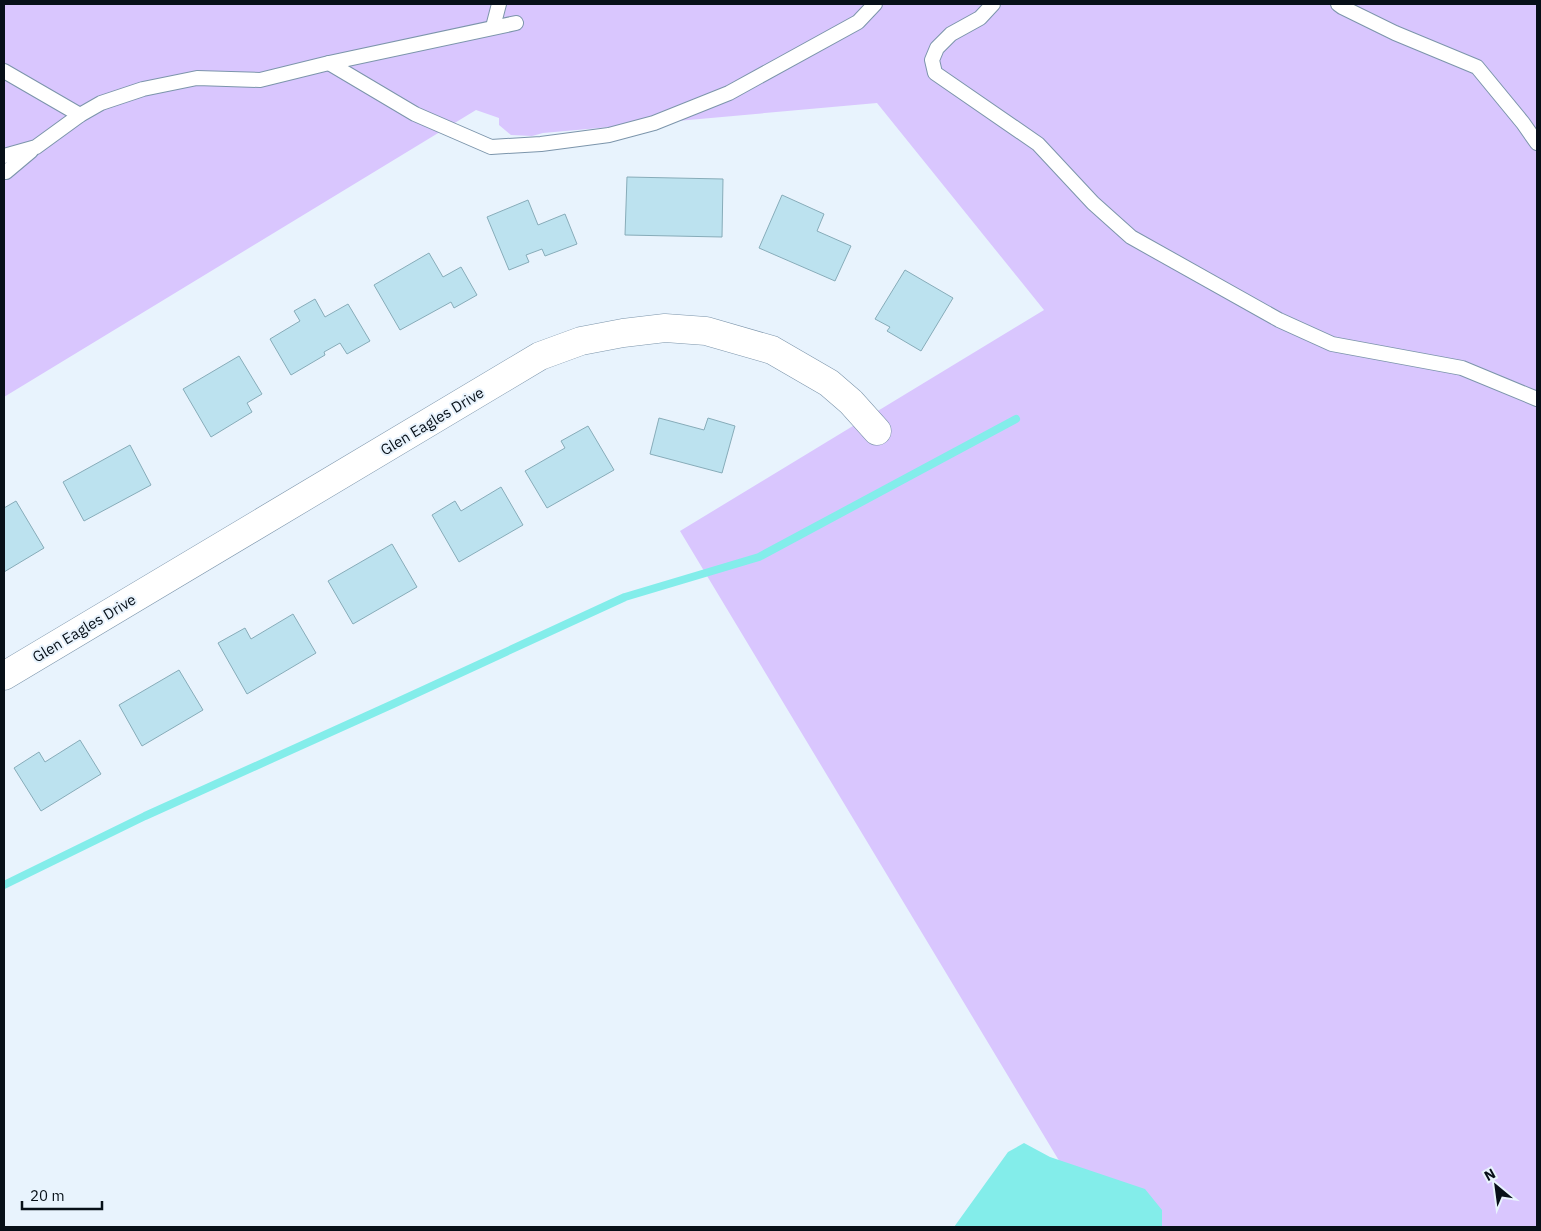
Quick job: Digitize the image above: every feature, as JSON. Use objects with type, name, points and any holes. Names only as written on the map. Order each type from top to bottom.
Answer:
[{"type":"street","name":"Glen Eagles Drive","points":[[4,676],[540,356],[580,341],[665,328],[706,331],[772,350],[829,383],[877,430]]},
{"type":"lane","points":[[493,27],[499,4]]},
{"type":"lane","points":[[328,63],[415,114],[491,146],[541,144],[609,135],[654,123],[730,93],[858,22],[875,4]]},
{"type":"lane","points":[[993,4],[980,18],[951,34],[938,48],[932,60],[935,73],[1038,144],[1093,203],[1131,237],[1279,320],[1332,344],[1462,368],[1537,399]]},
{"type":"lane","points":[[1338,4],[1395,33],[1477,68],[1537,143]]},
{"type":"lane","points":[[6,172],[36,147],[101,103],[142,89],[197,78],[260,80],[328,63],[516,22]]},
{"type":"lane","points":[[4,71],[80,116]]},
{"type":"lane","points":[[4,156],[36,147]]},
{"type":"shaded area","points":[[4,4],[1537,4],[1537,1227],[1099,1227],[680,531],[1044,310],[877,103],[543,133],[532,136],[511,135],[499,125],[499,118],[476,110],[4,397]]},
{"type":"shaded area","points":[[1024,1143],[1050,1157],[1145,1189],[1162,1210],[1162,1227],[954,1227],[1008,1152]]},
{"type":"building","points":[[627,177],[723,179],[722,237],[625,235]]},
{"type":"building","points":[[782,195],[824,214],[817,231],[851,246],[835,281],[759,248]]},
{"type":"building","points":[[528,200],[538,225],[565,214],[577,244],[545,256],[542,249],[526,255],[529,262],[509,270],[487,217]]},
{"type":"building","points":[[429,253],[443,277],[461,267],[477,295],[454,308],[451,302],[400,330],[374,285]]},
{"type":"building","points":[[905,270],[953,298],[921,351],[887,331],[890,327],[875,319]]},
{"type":"building","points":[[315,299],[325,317],[348,304],[370,341],[347,354],[340,343],[324,352],[325,355],[291,375],[270,339],[300,321],[294,311]]},
{"type":"building","points":[[239,356],[262,394],[247,403],[252,412],[211,437],[183,389]]},
{"type":"building","points":[[659,418],[704,430],[708,418],[735,426],[722,473],[650,454]]},
{"type":"building","points":[[588,426],[614,470],[547,508],[525,471],[565,448],[561,441]]},
{"type":"building","points":[[130,445],[151,485],[84,521],[63,482]]},
{"type":"building","points":[[501,487],[523,525],[459,562],[432,515],[455,501],[461,511]]},
{"type":"building","points":[[16,501],[44,548],[4,572],[4,508]]},
{"type":"building","points":[[392,544],[417,587],[353,624],[328,581]]},
{"type":"building","points":[[293,614],[316,653],[247,694],[218,643],[245,628],[251,639]]},
{"type":"building","points":[[179,670],[203,710],[142,746],[119,705]]},
{"type":"building","points":[[80,740],[101,774],[41,811],[14,768],[39,752],[45,762]]},
{"type":"waterway","points":[[4,885],[145,816],[625,597],[759,557],[1016,419]]}]
